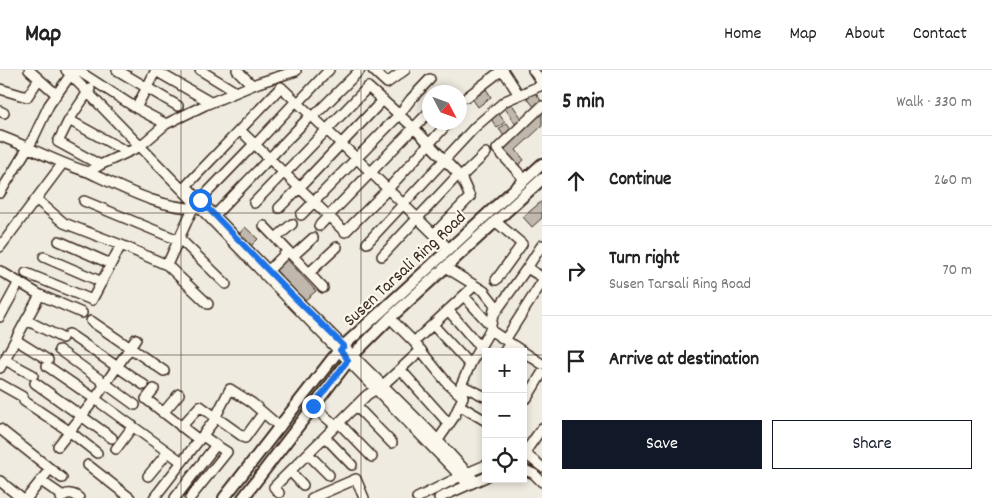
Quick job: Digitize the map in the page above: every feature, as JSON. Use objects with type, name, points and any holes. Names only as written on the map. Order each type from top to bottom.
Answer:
[{"type":"main road","name":"Susen Tarsali Ring Road","points":[[224,498],[342,348],[542,164]]},
{"type":"main road","name":"Susen Tarsali Ring Road","points":[[243,498],[351,358],[390,318],[542,178]]},
{"type":"street","points":[[29,70],[56,94]]},
{"type":"street","points":[[117,70],[178,106]]},
{"type":"street","points":[[136,108],[156,70],[210,102]]},
{"type":"street","points":[[200,70],[236,92]]},
{"type":"street","points":[[88,172],[141,146],[166,124],[210,102],[252,85],[274,73],[296,70]]},
{"type":"street","points":[[186,186],[296,70]]},
{"type":"street","points":[[167,265],[178,239],[200,206],[254,145],[330,70]]},
{"type":"street","points":[[215,215],[360,70]]},
{"type":"street","points":[[374,70],[387,83],[405,70]]},
{"type":"street","points":[[467,98],[502,70],[519,95]]},
{"type":"street","points":[[367,242],[475,127],[505,101],[542,84],[533,70]]},
{"type":"street","points":[[72,71],[166,124]]},
{"type":"street","points":[[72,71],[141,146],[342,348],[472,483]]},
{"type":"street","points":[[1,191],[28,147],[56,94],[72,71]]},
{"type":"street","points":[[242,72],[252,85]]},
{"type":"street","points":[[0,89],[27,97],[39,79]]},
{"type":"street","points":[[301,215],[399,115],[430,79]]},
{"type":"street","points":[[281,87],[357,158],[449,249]]},
{"type":"street","points":[[254,203],[368,87],[414,128],[460,176],[470,197],[434,234]]},
{"type":"street","points":[[87,89],[58,142],[100,165]]},
{"type":"street","points":[[279,208],[383,100]]},
{"type":"street","points":[[524,179],[497,149],[542,106]]},
{"type":"street","points":[[69,120],[127,152]]},
{"type":"street","points":[[319,226],[422,120]]},
{"type":"street","points":[[240,130],[345,232],[388,189],[442,130]]},
{"type":"street","points":[[0,136],[150,199],[171,206],[200,206]]},
{"type":"street","points":[[141,146],[186,186],[200,206],[215,215],[266,273]]},
{"type":"street","points":[[382,256],[417,218],[486,153]]},
{"type":"street","points":[[0,247],[63,163]]},
{"type":"street","points":[[36,199],[64,224],[167,265],[208,304]]},
{"type":"street","points":[[84,201],[178,239],[226,284]]},
{"type":"street","points":[[494,221],[522,244],[496,280]]},
{"type":"street","points":[[276,238],[292,224]]},
{"type":"street","points":[[264,226],[322,288]]},
{"type":"street","points":[[266,273],[313,238]]},
{"type":"street","points":[[59,241],[111,264]]},
{"type":"street","points":[[493,315],[528,268],[542,245]]},
{"type":"street","points":[[26,273],[90,300],[94,299],[122,246]]},
{"type":"street","points":[[309,273],[337,247]]},
{"type":"street","points":[[44,258],[102,282]]},
{"type":"street","points":[[438,440],[461,401],[461,385],[491,328],[495,305],[484,291],[445,267]]},
{"type":"street","points":[[528,268],[542,277]]},
{"type":"street","points":[[0,271],[40,295],[82,313]]},
{"type":"street","points":[[0,317],[3,304],[19,282]]},
{"type":"street","points":[[505,348],[542,282]]},
{"type":"street","points":[[414,342],[474,286]]},
{"type":"street","points":[[0,368],[40,295]]},
{"type":"street","points":[[464,296],[491,328],[515,348]]},
{"type":"street","points":[[448,310],[480,347]]},
{"type":"street","points":[[390,318],[421,350],[461,401],[482,419]]},
{"type":"street","points":[[26,320],[66,336],[144,386]]},
{"type":"street","points":[[91,321],[164,371]]},
{"type":"street","points":[[433,325],[470,365]]},
{"type":"street","points":[[58,446],[95,399],[136,339]]},
{"type":"street","points":[[16,340],[182,462]]},
{"type":"street","points":[[59,350],[135,405]]},
{"type":"street","points":[[279,493],[274,487],[356,406],[421,350]]},
{"type":"street","points":[[527,358],[542,364]]},
{"type":"street","points":[[5,360],[34,379],[112,438]]},
{"type":"street","points":[[400,369],[449,424]]},
{"type":"street","points":[[527,398],[542,373]]},
{"type":"street","points":[[0,384],[69,431],[97,453]]},
{"type":"street","points":[[461,385],[482,395]]},
{"type":"street","points":[[380,387],[438,440],[464,474]]},
{"type":"street","points":[[154,389],[146,399],[181,427],[227,452],[190,498]]},
{"type":"street","points":[[154,498],[201,438],[230,389],[252,403],[280,427]]},
{"type":"street","points":[[164,413],[179,394]]},
{"type":"street","points":[[181,427],[200,406],[245,438],[263,413]]},
{"type":"street","points":[[313,406],[372,457]]},
{"type":"street","points":[[356,406],[392,443]]},
{"type":"street","points":[[116,449],[133,426]]},
{"type":"street","points":[[527,452],[542,428]]},
{"type":"street","points":[[0,429],[62,478]]},
{"type":"street","points":[[325,437],[352,465]]},
{"type":"street","points":[[175,498],[216,445]]},
{"type":"street","points":[[148,476],[168,452]]},
{"type":"street","points":[[308,454],[328,476]]},
{"type":"street","points":[[527,456],[542,467]]},
{"type":"street","points":[[88,465],[130,498]]},
{"type":"street","points":[[416,498],[482,467]]},
{"type":"street","points":[[0,481],[27,498],[50,469]]},
{"type":"street","points":[[290,471],[304,485]]},
{"type":"street","points":[[527,471],[534,474],[542,482]]},
{"type":"street","points":[[312,498],[356,479],[364,498]]},
{"type":"street","points":[[439,498],[482,479]]},
{"type":"street","points":[[41,480],[62,497],[74,494],[79,498]]},
{"type":"building","points":[[485,87],[491,97],[478,107],[471,97]]},
{"type":"building","points":[[535,92],[542,102],[535,108],[527,98]]},
{"type":"building","points":[[511,103],[523,120],[516,125],[505,108]]},
{"type":"building","points":[[542,109],[542,126],[516,150],[524,160],[515,168],[498,149]]},
{"type":"building","points":[[498,113],[505,122],[497,128],[491,119]]},
{"type":"building","points":[[507,123],[512,130],[504,136],[499,129]]},
{"type":"building","points":[[542,201],[542,218],[532,227],[523,217]]},
{"type":"building","points":[[245,227],[258,239],[251,246],[239,234]]},
{"type":"building","points":[[285,257],[316,291],[304,301],[273,267]]},
{"type":"route","points":[[200,200],[344,346],[340,350],[348,360],[313,406]]}]
